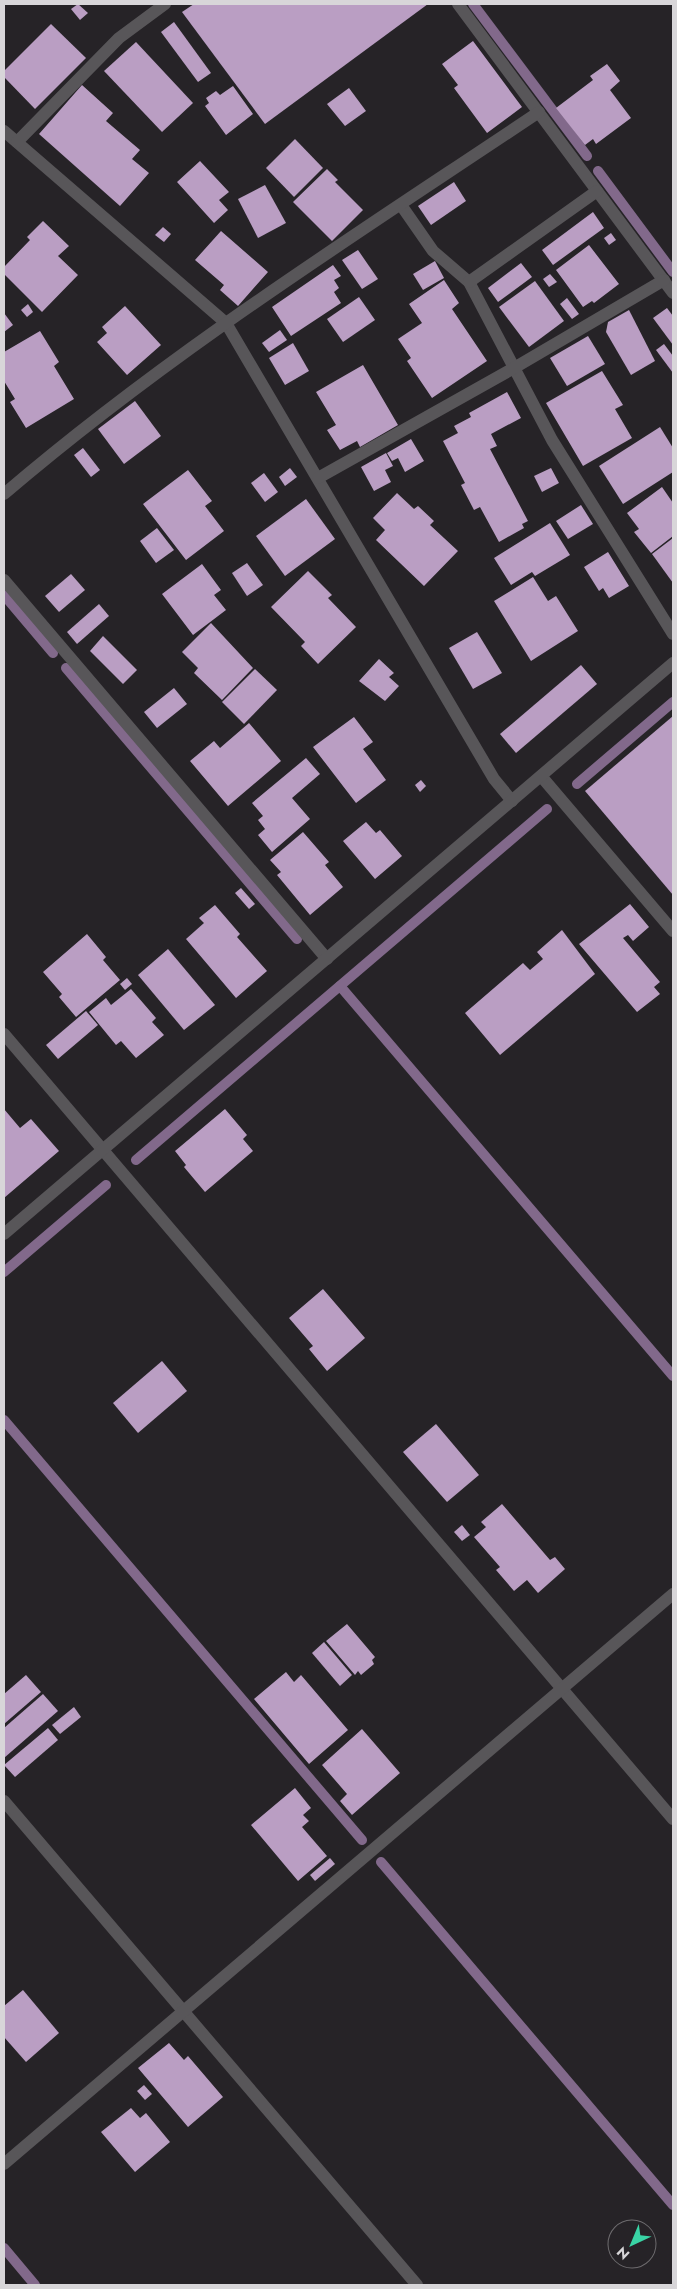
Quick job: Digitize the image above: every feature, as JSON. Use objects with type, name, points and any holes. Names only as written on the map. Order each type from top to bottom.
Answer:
[{"type":"street","points":[[16,142],[119,38],[165,4]]},
{"type":"street","points":[[458,4],[673,293]]},
{"type":"street","points":[[4,494],[84,426],[226,323],[539,112]]},
{"type":"street","points":[[4,131],[226,323],[494,779],[512,801]]},
{"type":"street","points":[[469,282],[597,191]]},
{"type":"street","points":[[401,205],[433,251],[469,282],[552,440],[673,634]]},
{"type":"street","points":[[318,478],[514,368],[664,280]]},
{"type":"street","points":[[4,580],[327,959]]},
{"type":"street","points":[[4,1234],[673,663]]},
{"type":"street","points":[[541,776],[673,931]]},
{"type":"street","points":[[4,1034],[673,1819]]},
{"type":"street","points":[[4,2164],[673,1594]]},
{"type":"street","points":[[4,1801],[417,2285]]},
{"type":"building","points":[[78,4],[88,13],[80,20],[71,9]]},
{"type":"building","points":[[194,4],[428,4],[265,124],[182,12]]},
{"type":"building","points":[[174,22],[211,73],[198,82],[161,32]]},
{"type":"building","points":[[51,24],[86,58],[35,109],[4,77],[4,71]]},
{"type":"building","points":[[473,41],[522,107],[487,133],[454,88],[458,85],[442,64]]},
{"type":"building","points":[[136,42],[193,103],[162,132],[104,71]]},
{"type":"building","points":[[607,64],[620,81],[610,90],[631,118],[596,144],[593,139],[585,145],[556,108],[593,80],[590,76]]},
{"type":"building","points":[[82,85],[113,113],[106,121],[140,150],[132,159],[149,173],[120,206],[39,134]]},
{"type":"building","points":[[233,86],[253,114],[226,135],[205,106],[209,103],[206,98],[216,91],[220,95]]},
{"type":"building","points":[[349,88],[366,111],[345,126],[327,104]]},
{"type":"building","points":[[295,139],[323,168],[294,197],[266,168]]},
{"type":"building","points":[[200,161],[229,192],[219,200],[228,210],[214,223],[177,182]]},
{"type":"building","points":[[327,169],[338,180],[335,182],[363,210],[332,241],[293,202]]},
{"type":"building","points":[[454,182],[466,201],[431,225],[418,206]]},
{"type":"building","points":[[265,185],[286,223],[258,238],[238,199]]},
{"type":"building","points":[[593,212],[604,228],[553,265],[542,250]]},
{"type":"building","points":[[43,221],[69,246],[58,256],[78,275],[42,312],[4,274],[4,267],[30,240],[27,237]]},
{"type":"building","points":[[163,227],[171,234],[164,242],[155,235]]},
{"type":"building","points":[[221,231],[268,272],[238,306],[220,290],[224,285],[195,260]]},
{"type":"building","points":[[611,233],[616,240],[609,245],[604,238]]},
{"type":"building","points":[[589,245],[619,284],[594,303],[592,301],[583,307],[556,270]]},
{"type":"building","points":[[358,250],[378,279],[362,289],[342,260]]},
{"type":"building","points":[[435,261],[444,278],[423,290],[413,274]]},
{"type":"building","points":[[521,263],[532,277],[498,302],[488,288]]},
{"type":"building","points":[[333,265],[341,276],[334,280],[339,288],[334,292],[341,303],[291,336],[272,307]]},
{"type":"building","points":[[550,274],[557,282],[549,287],[543,279]]},
{"type":"building","points":[[444,280],[459,303],[452,309],[487,361],[432,398],[407,361],[411,358],[398,339],[422,323],[409,304]]},
{"type":"building","points":[[535,281],[564,321],[529,347],[499,307]]},
{"type":"building","points":[[359,297],[375,320],[343,342],[327,319]]},
{"type":"building","points":[[567,298],[579,314],[572,319],[560,304]]},
{"type":"building","points":[[28,304],[33,312],[27,317],[21,310]]},
{"type":"building","points":[[125,306],[161,345],[127,375],[97,342],[107,333],[102,327]]},
{"type":"building","points":[[667,308],[673,316],[673,345],[653,318]]},
{"type":"building","points":[[629,310],[655,361],[631,375],[606,332],[608,322]]},
{"type":"building","points":[[4,313],[13,325],[4,332]]},
{"type":"building","points":[[280,330],[287,340],[269,352],[262,343]]},
{"type":"building","points":[[40,331],[59,362],[54,366],[74,399],[26,428],[10,402],[15,399],[4,381],[4,352]]},
{"type":"building","points":[[588,336],[605,364],[567,386],[550,358]]},
{"type":"building","points":[[293,343],[309,371],[285,385],[269,358]]},
{"type":"building","points":[[664,344],[673,356],[673,373],[656,350]]},
{"type":"building","points":[[363,365],[398,425],[360,447],[357,441],[340,450],[327,430],[336,425],[316,392]]},
{"type":"building","points":[[602,371],[623,405],[615,409],[632,438],[583,466],[546,403]]},
{"type":"building","points":[[507,392],[521,418],[491,434],[497,446],[490,449],[528,521],[522,524],[524,528],[499,542],[480,507],[474,510],[461,485],[465,483],[443,441],[458,433],[454,426],[471,417],[469,413]]},
{"type":"building","points":[[135,401],[161,436],[124,464],[98,429]]},
{"type":"building","points":[[660,427],[673,448],[673,472],[623,504],[599,466]]},
{"type":"building","points":[[411,439],[424,461],[405,472],[398,458],[392,461],[387,453]]},
{"type":"building","points":[[83,448],[100,470],[91,477],[74,455]]},
{"type":"building","points":[[386,453],[393,466],[385,470],[391,482],[374,491],[361,467]]},
{"type":"building","points":[[290,468],[297,477],[285,486],[279,477]]},
{"type":"building","points":[[551,468],[559,483],[542,492],[534,476]]},
{"type":"building","points":[[188,470],[212,501],[205,506],[224,531],[186,560],[143,504]]},
{"type":"building","points":[[264,473],[278,492],[265,502],[251,483]]},
{"type":"building","points":[[662,487],[673,503],[673,536],[651,553],[634,532],[639,529],[627,513]]},
{"type":"building","points":[[397,493],[414,509],[418,506],[434,521],[430,525],[458,551],[424,586],[376,540],[385,530],[373,518]]},
{"type":"building","points":[[306,499],[335,539],[285,576],[256,536]]},
{"type":"building","points":[[581,505],[593,524],[568,539],[556,521]]},
{"type":"building","points":[[550,523],[570,555],[535,576],[532,572],[511,585],[494,558]]},
{"type":"building","points":[[157,528],[174,550],[156,563],[140,541]]},
{"type":"building","points":[[673,538],[673,583],[652,554]]},
{"type":"building","points":[[608,552],[629,586],[609,598],[603,588],[599,591],[584,567]]},
{"type":"building","points":[[247,563],[263,585],[247,596],[232,573]]},
{"type":"building","points":[[202,564],[221,590],[214,595],[226,610],[193,635],[162,594]]},
{"type":"building","points":[[308,571],[332,595],[328,598],[356,627],[318,664],[301,646],[305,642],[271,607]]},
{"type":"building","points":[[71,574],[85,590],[59,612],[45,596]]},
{"type":"building","points":[[533,577],[548,601],[556,596],[578,631],[531,661],[494,601]]},
{"type":"building","points":[[99,604],[109,616],[77,644],[67,632]]},
{"type":"building","points":[[211,623],[253,668],[222,700],[194,673],[198,668],[182,652]]},
{"type":"building","points":[[477,632],[502,673],[473,689],[449,648]]},
{"type":"building","points":[[103,636],[137,670],[123,684],[90,651]]},
{"type":"building","points":[[379,659],[394,673],[389,677],[399,686],[385,701],[359,681]]},
{"type":"building","points":[[581,665],[597,684],[516,753],[500,734]]},
{"type":"building","points":[[255,669],[277,690],[244,724],[222,702]]},
{"type":"building","points":[[174,688],[187,704],[157,728],[144,712]]},
{"type":"building","points":[[673,716],[673,895],[585,791]]},
{"type":"building","points":[[354,717],[373,742],[363,749],[386,780],[356,803],[313,747]]},
{"type":"building","points":[[249,723],[281,761],[228,806],[190,761],[214,741],[220,748]]},
{"type":"building","points":[[306,758],[320,774],[292,798],[310,819],[272,852],[258,835],[265,829],[258,820],[263,816],[252,803]]},
{"type":"building","points":[[421,780],[426,786],[420,792],[415,785]]},
{"type":"building","points":[[366,822],[376,833],[380,830],[402,856],[375,879],[343,841]]},
{"type":"building","points":[[303,832],[329,862],[325,865],[343,887],[310,915],[277,875],[281,872],[270,860]]},
{"type":"building","points":[[241,888],[255,904],[249,909],[235,893]]},
{"type":"building","points":[[630,904],[649,927],[633,941],[628,935],[623,938],[660,982],[654,987],[660,994],[637,1012],[579,944]]},
{"type":"building","points":[[215,905],[240,934],[237,937],[267,971],[236,998],[186,939],[204,923],[199,918]]},
{"type":"building","points":[[562,930],[595,974],[500,1055],[465,1013],[523,963],[530,970],[543,959],[537,952]]},
{"type":"building","points":[[87,934],[106,957],[103,960],[120,980],[76,1017],[59,997],[62,994],[43,972]]},
{"type":"building","points":[[168,949],[215,1005],[184,1030],[138,975]]},
{"type":"building","points":[[127,978],[132,984],[125,990],[120,984]]},
{"type":"building","points":[[131,989],[156,1018],[152,1022],[164,1035],[136,1058],[121,1041],[116,1045],[89,1012],[106,998],[111,1005]]},
{"type":"building","points":[[86,1011],[98,1025],[58,1059],[46,1045]]},
{"type":"building","points":[[4,1109],[20,1128],[31,1119],[59,1151],[4,1198]]},
{"type":"building","points":[[225,1109],[247,1135],[243,1139],[253,1151],[205,1192],[184,1167],[186,1165],[175,1151]]},
{"type":"building","points":[[323,1289],[365,1338],[327,1371],[309,1349],[313,1346],[289,1318]]},
{"type":"building","points":[[162,1361],[187,1391],[138,1433],[113,1403]]},
{"type":"building","points":[[436,1424],[479,1475],[447,1502],[403,1452]]},
{"type":"building","points":[[502,1504],[550,1560],[555,1557],[565,1569],[538,1593],[527,1580],[514,1591],[496,1570],[500,1567],[474,1537],[486,1527],[481,1522]]},
{"type":"building","points":[[462,1525],[470,1535],[462,1541],[454,1532]]},
{"type":"building","points":[[347,1624],[375,1657],[372,1660],[374,1664],[361,1675],[358,1671],[355,1675],[326,1641]]},
{"type":"building","points":[[324,1642],[352,1675],[340,1686],[312,1653]]},
{"type":"building","points":[[286,1672],[294,1682],[301,1675],[348,1730],[309,1764],[254,1699]]},
{"type":"building","points":[[26,1675],[41,1692],[4,1724],[4,1694]]},
{"type":"building","points":[[43,1694],[58,1711],[4,1758],[4,1728]]},
{"type":"building","points":[[74,1707],[81,1717],[60,1734],[52,1725]]},
{"type":"building","points":[[48,1728],[58,1740],[15,1777],[4,1765]]},
{"type":"building","points":[[362,1729],[400,1773],[352,1815],[340,1801],[347,1794],[322,1765]]},
{"type":"building","points":[[295,1788],[311,1808],[303,1815],[309,1821],[302,1827],[327,1856],[298,1881],[251,1825]]},
{"type":"building","points":[[330,1858],[335,1864],[315,1881],[310,1875]]},
{"type":"building","points":[[23,1990],[59,2033],[26,2062],[4,2037],[4,2006]]},
{"type":"building","points":[[169,2043],[184,2060],[188,2056],[223,2097],[188,2127],[138,2068]]},
{"type":"building","points":[[144,2085],[152,2094],[145,2100],[137,2091]]},
{"type":"building","points":[[131,2108],[140,2118],[146,2113],[170,2142],[135,2172],[101,2132]]},
{"type":"waterway","points":[[473,4],[587,156]]},
{"type":"waterway","points":[[598,171],[673,272]]},
{"type":"waterway","points":[[4,595],[53,653]]},
{"type":"waterway","points":[[66,668],[297,939]]},
{"type":"waterway","points":[[577,784],[673,702]]},
{"type":"waterway","points":[[136,1160],[547,809]]},
{"type":"waterway","points":[[340,986],[673,1376]]},
{"type":"waterway","points":[[4,1272],[106,1185]]},
{"type":"waterway","points":[[4,1420],[362,1840]]},
{"type":"waterway","points":[[381,1862],[673,2205]]},
{"type":"waterway","points":[[4,2248],[35,2285]]}]
